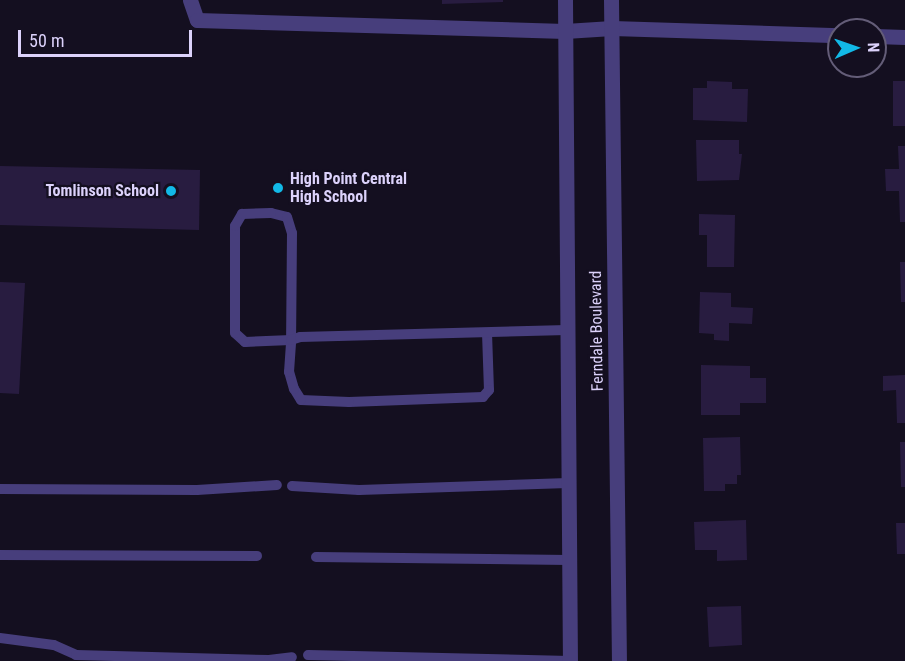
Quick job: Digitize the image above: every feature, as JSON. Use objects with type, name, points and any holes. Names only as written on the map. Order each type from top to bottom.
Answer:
[{"type":"street","points":[[190,0],[197,20],[565,31],[612,28],[827,35]]},
{"type":"street","name":"Ferndale Boulevard","points":[[565,0],[570,661]]},
{"type":"street","name":"Ferndale Boulevard","points":[[611,0],[620,661]]},
{"type":"street","points":[[887,36],[905,37]]},
{"type":"lane","points":[[487,333],[489,390],[483,397],[349,402],[301,400],[294,389],[289,372],[291,340],[292,233],[287,217],[271,213],[243,213],[235,226],[235,333],[245,342],[291,340],[309,336],[567,330]]},
{"type":"lane","points":[[292,486],[359,490],[568,483]]},
{"type":"lane","points":[[0,489],[197,490],[277,485]]},
{"type":"lane","points":[[0,555],[257,556]]},
{"type":"lane","points":[[316,557],[569,560]]},
{"type":"lane","points":[[0,638],[54,645],[73,658],[287,659]]},
{"type":"lane","points":[[308,655],[570,661]]},
{"type":"building","points":[[442,0],[503,0],[503,2],[442,4]]},
{"type":"building","points":[[707,81],[732,82],[732,89],[748,89],[747,122],[693,120],[693,88],[707,88]]},
{"type":"building","points":[[893,81],[905,81],[905,126],[893,126]]},
{"type":"building","points":[[696,140],[739,140],[739,154],[742,154],[739,180],[697,181]]},
{"type":"building","points":[[898,146],[905,146],[905,222],[900,222],[899,191],[886,191],[885,169],[899,169]]},
{"type":"building","points":[[0,166],[200,170],[199,230],[0,225]]},
{"type":"building","points":[[699,214],[735,215],[734,267],[707,267],[707,235],[699,235]]},
{"type":"building","points":[[900,262],[905,262],[905,302],[901,302]]},
{"type":"building","points":[[0,282],[25,283],[19,394],[0,393]]},
{"type":"building","points":[[700,292],[731,293],[731,307],[753,308],[752,324],[729,323],[729,341],[714,340],[714,334],[699,333]]},
{"type":"building","points":[[701,365],[750,366],[750,378],[766,378],[766,403],[740,403],[740,415],[701,415]]},
{"type":"building","points":[[905,375],[905,423],[897,423],[896,390],[883,391],[883,376]]},
{"type":"building","points":[[740,437],[741,475],[737,475],[737,484],[725,484],[725,491],[704,491],[703,438]]},
{"type":"building","points":[[900,442],[905,442],[905,487],[901,487]]},
{"type":"building","points":[[746,520],[747,560],[717,561],[717,550],[695,550],[694,522]]},
{"type":"building","points":[[896,523],[905,523],[905,554],[897,554]]},
{"type":"building","points":[[741,606],[742,645],[709,647],[707,607]]},
{"type":"place","name":"High Point Central High School","points":[[278,188]]},
{"type":"place","name":"Tomlinson School","points":[[171,191]]}]
